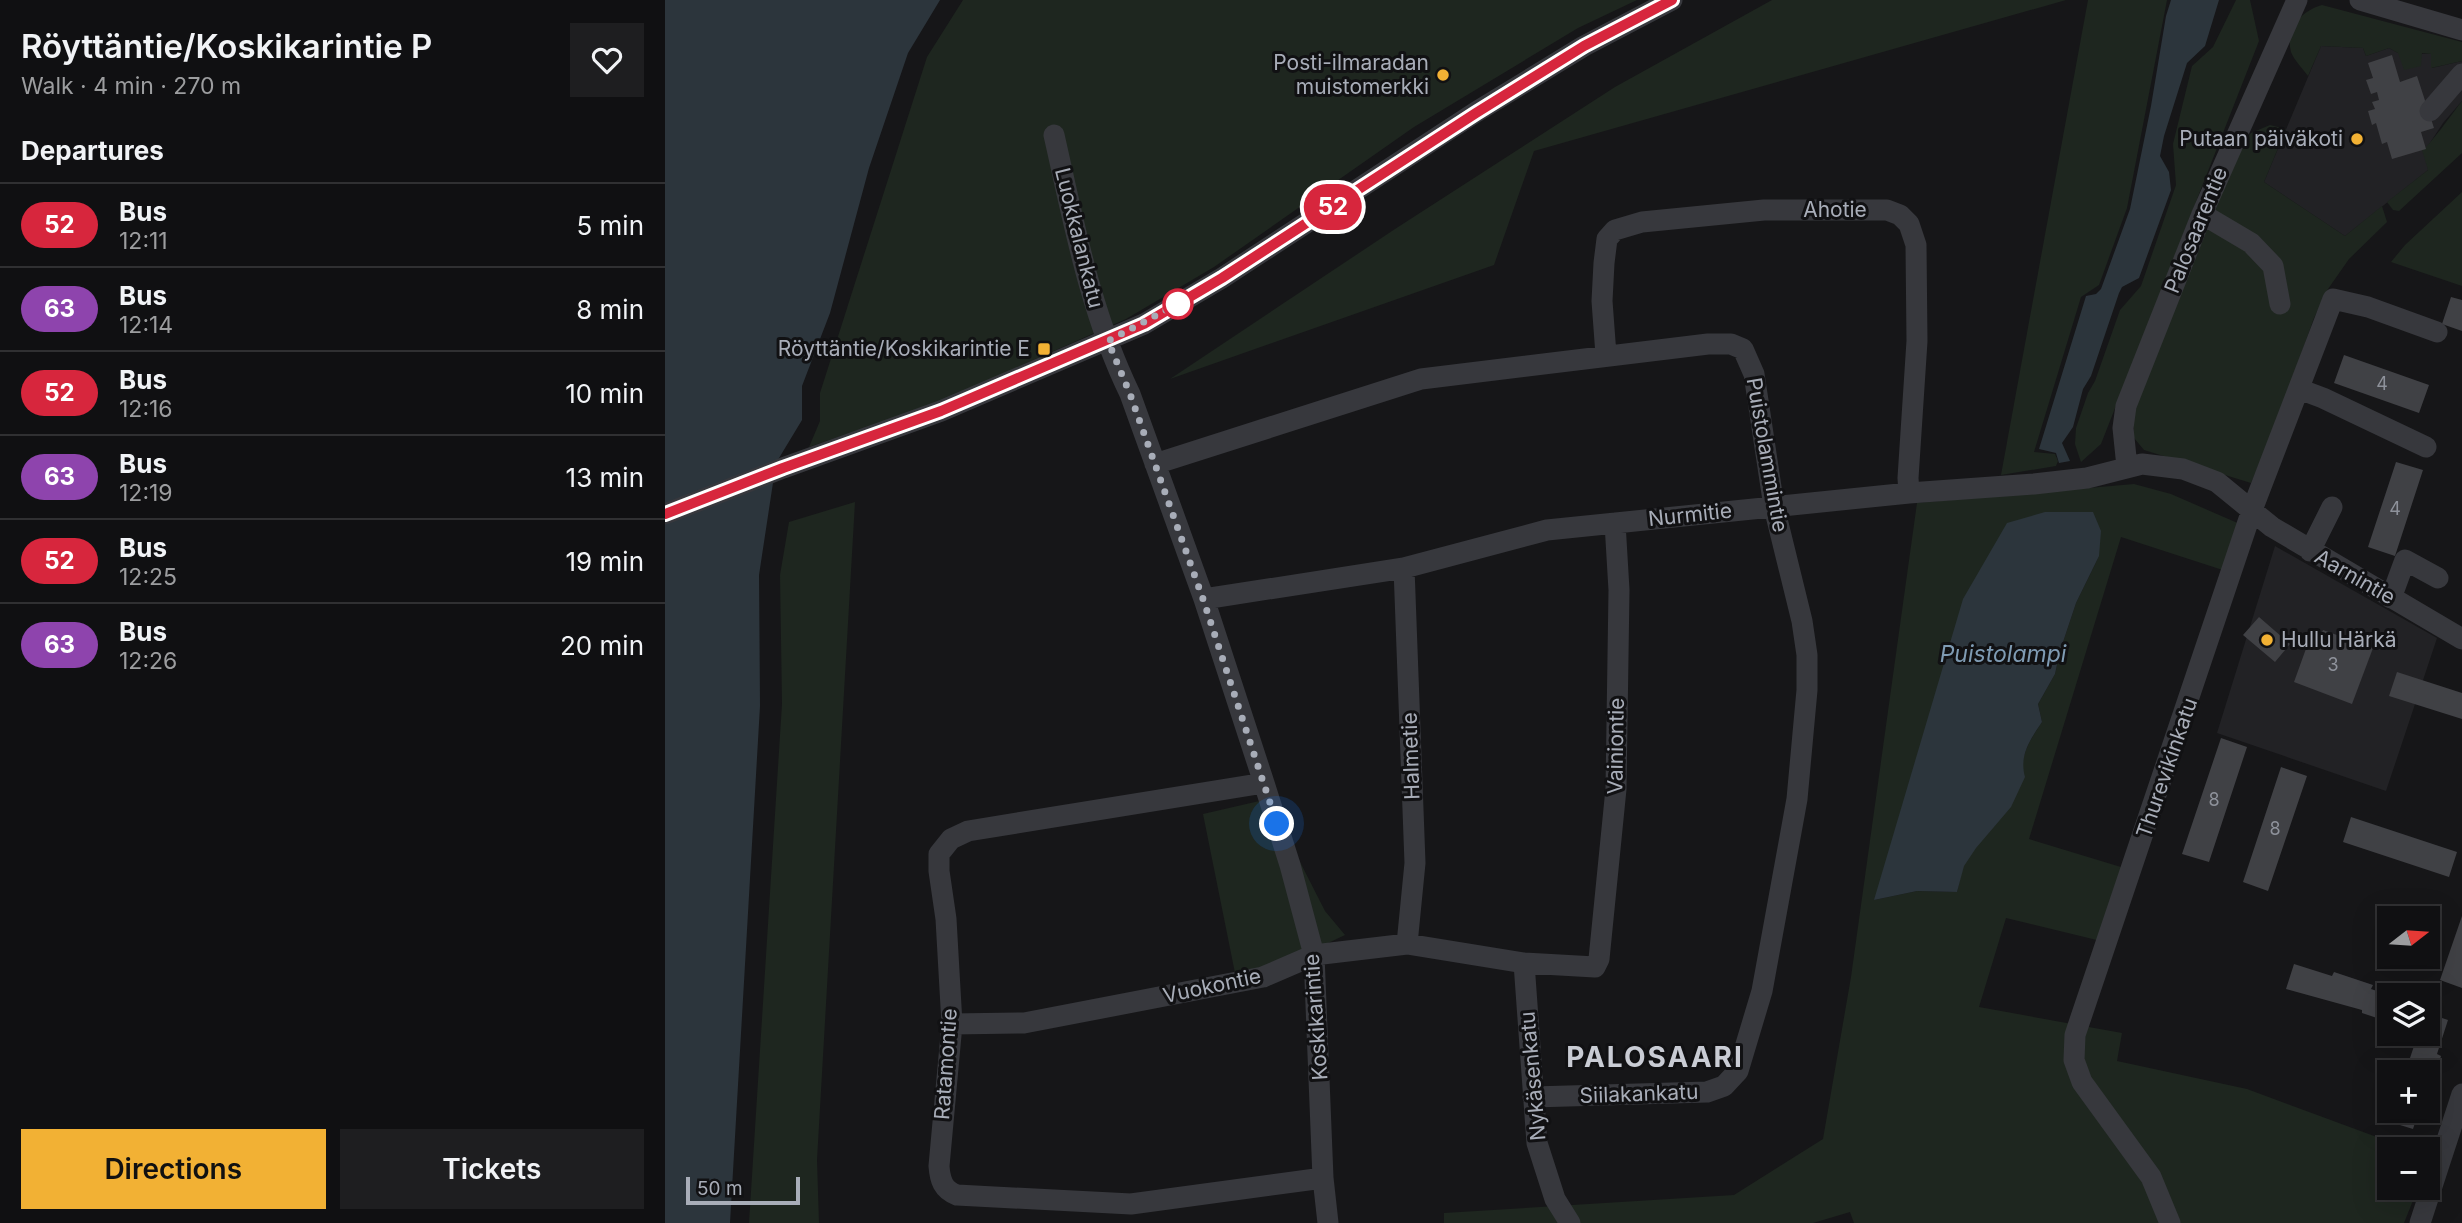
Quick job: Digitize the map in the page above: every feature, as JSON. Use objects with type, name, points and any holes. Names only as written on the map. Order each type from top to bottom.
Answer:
[{"type":"street","points":[[665,514],[941,411],[1144,324],[1222,278],[1584,46],[1672,0]]},
{"type":"street","name":"Palosaarentie","points":[[2127,467],[2123,428],[2126,406],[2202,214],[2297,0]]},
{"type":"street","points":[[2360,0],[2462,30]]},
{"type":"street","points":[[2430,111],[2462,74]]},
{"type":"street","name":"Luokkalankatu","points":[[1053,135],[1088,284],[1108,341]]},
{"type":"street","name":"Ahotie","points":[[1606,355],[1602,301],[1604,263],[1607,239],[1615,230],[1642,222],[1763,211],[1887,210],[1900,215],[1909,224],[1916,245],[1917,341],[1909,493]]},
{"type":"street","points":[[2202,214],[2251,243],[2273,266],[2280,304]]},
{"type":"street","name":"Thurevikinkatu","points":[[2170,1223],[2151,1177],[2082,1082],[2074,1060],[2075,1035],[2252,510],[2333,299],[2368,307],[2437,332]]},
{"type":"street","name":"Koskikarintie","points":[[1108,341],[1203,599],[1290,865],[1314,956],[1323,1178],[1328,1223]]},
{"type":"street","name":"Puistolammintie","points":[[1155,464],[1421,379],[1709,344],[1731,344],[1743,349],[1754,374],[1774,507],[1802,621],[1807,655],[1807,690],[1797,799],[1762,991]]},
{"type":"street","points":[[2299,389],[2426,447]]},
{"type":"street","name":"Nurmitie","points":[[1203,599],[1404,568],[1547,530],[1909,493],[2087,478],[2142,464],[2183,469],[2217,482],[2252,510]]},
{"type":"street","points":[[2310,551],[2332,507]]},
{"type":"street","name":"Aarnintie","points":[[2252,510],[2272,527],[2310,551],[2462,639]]},
{"type":"street","name":"Vainiontie","points":[[1595,967],[1599,959],[1616,789],[1619,590],[1615,523]]},
{"type":"street","points":[[2391,598],[2405,559],[2438,578]]},
{"type":"street","name":"Halmetie","points":[[1404,568],[1415,863],[1407,944]]},
{"type":"street","name":"Ratamontie","points":[[1264,783],[991,826],[968,831],[951,839],[939,854],[952,1024],[939,1166],[943,1185],[957,1195],[1131,1214],[1323,1178]]},
{"type":"street","name":"Vuokontie","points":[[952,1024],[1024,1023],[1263,977],[1314,956],[1407,944],[1524,963],[1595,967]]},
{"type":"street","name":"Nykäsenkatu","points":[[1524,963],[1537,1143],[1555,1199],[1570,1223]]},
{"type":"street","name":"Siilakankatu","points":[[1533,1097],[1707,1093],[1724,1086],[1738,1071],[1762,991]]},
{"type":"street","points":[[2420,1223],[2462,1094]]},
{"type":"shaded area","points":[[963,0],[1637,0],[1578,28],[1414,127],[1214,267],[1126,319],[939,402],[809,447],[820,421],[820,393],[927,57]]},
{"type":"shaded area","points":[[1772,0],[2066,0],[1534,151],[1494,265],[1170,379],[1615,87]]},
{"type":"shaded area","points":[[2088,0],[2167,0],[2127,208],[2099,285],[2081,297],[2034,452],[2055,454],[2058,461],[2056,466],[2001,475]]},
{"type":"shaded area","points":[[2236,0],[2250,0],[2259,41],[2101,444],[2081,462],[2075,444],[2076,428],[2088,393],[2095,381],[2120,310],[2141,286],[2176,185],[2173,144],[2192,66],[2213,47]]},
{"type":"shaded area","points":[[2322,5],[2462,42],[2462,61],[2431,68],[2431,54],[2422,53],[2421,66],[2404,70],[2398,53],[2389,48],[2366,56],[2363,48],[2321,46],[2308,76],[2291,52],[2290,36],[2301,16]]},
{"type":"shaded area","name":"Putaan päiväkoti","points":[[2321,46],[2363,48],[2366,56],[2389,48],[2398,53],[2431,54],[2432,68],[2462,61],[2462,101],[2426,149],[2428,170],[2345,236],[2264,182]]},
{"type":"shaded area","points":[[2462,101],[2462,153],[2399,211],[2393,210],[2387,202],[2428,170],[2422,150]]},
{"type":"shaded area","points":[[2270,125],[2286,129],[2264,182],[2345,236],[2382,206],[2387,222],[2349,259],[2328,289],[2314,318],[2277,422],[2251,483],[2144,450],[2134,438],[2133,412],[2239,146],[2251,133]]},
{"type":"shaded area","points":[[2462,192],[2462,286],[2391,262],[2405,245]]},
{"type":"shaded area","points":[[2134,484],[2171,494],[2249,528],[2235,574],[2121,537],[2029,839],[2134,871],[2109,943],[2006,918],[1979,1007],[2122,1033],[2117,1061],[2247,1089],[2377,1137],[2377,1200],[2413,1200],[2404,1223],[1854,1223],[1850,1212],[1813,1223],[1444,1223],[1444,1213],[1734,1195],[1823,1139],[1851,977],[1917,503]],"holes":[[[2099,556],[2076,603],[2055,674],[2038,704],[2042,722],[2032,737],[2022,765],[1963,866],[1957,892],[1917,891],[1874,900]]]},
{"type":"shaded area","points":[[855,502],[817,1160],[819,1223],[749,1223],[782,704],[780,575],[789,522]]},
{"type":"shaded area","points":[[2275,546],[2437,638],[2386,791],[2217,733]]},
{"type":"shaded area","points":[[1268,799],[1325,911],[1345,935],[1280,966],[1235,973],[1203,814]]},
{"type":"water","points":[[665,0],[940,0],[908,53],[869,168],[830,313],[802,386],[802,420],[776,463],[759,575],[760,706],[730,1223],[665,1223]]},
{"type":"water","points":[[2171,0],[2219,0],[2205,46],[2187,63],[2164,136],[2160,156],[2169,172],[2171,190],[2139,278],[2122,287],[2119,293],[2091,376],[2083,389],[2073,427],[2062,443],[2070,461],[2059,463],[2056,453],[2039,449],[2086,296],[2096,294],[2101,289],[2130,209]]},
{"type":"water","name":"Puistolampi","points":[[2045,512],[2093,512],[2101,531],[2099,556],[2076,603],[2055,674],[2038,704],[2042,722],[2025,755],[2025,777],[2011,807],[1964,866],[1957,892],[1917,891],[1874,900],[1963,599],[2007,523]]},
{"type":"building","points":[[2392,55],[2400,82],[2417,76],[2434,128],[2421,132],[2426,149],[2392,159],[2387,142],[2382,144],[2376,123],[2372,125],[2368,111],[2375,109],[2372,102],[2379,100],[2377,92],[2371,94],[2366,80],[2373,78],[2368,63]]},
{"type":"building","points":[[2451,297],[2462,300],[2462,331],[2442,324]]},
{"type":"building","points":[[2344,355],[2429,385],[2419,413],[2334,383]]},
{"type":"building","points":[[2396,462],[2423,470],[2395,556],[2368,547]]},
{"type":"building","name":"Hullu Härkä","points":[[2259,617],[2290,644],[2275,662],[2243,635]]},
{"type":"building","points":[[2323,630],[2373,648],[2352,704],[2294,682],[2312,632],[2321,635]]},
{"type":"building","points":[[2397,672],[2462,693],[2462,719],[2389,696]]},
{"type":"building","points":[[2221,738],[2247,747],[2209,862],[2182,854]]},
{"type":"building","points":[[2281,767],[2307,776],[2268,891],[2243,882]]},
{"type":"building","points":[[2351,817],[2457,852],[2449,877],[2343,842]]},
{"type":"building","points":[[2462,916],[2462,988],[2440,980]]},
{"type":"building","points":[[2294,964],[2332,976],[2334,972],[2373,985],[2371,989],[2377,991],[2377,1018],[2362,1013],[2362,1010],[2286,989]]},
{"type":"building","points":[[2440,1017],[2448,1020],[2440,1045]]},
{"type":"building","points":[[2414,1046],[2440,1046],[2437,1054],[2441,1056],[2440,1060],[2409,1060]]},
{"type":"building","points":[[2393,1123],[2415,1123],[2413,1129]]},
{"type":"bus line","name":"52","points":[[665,514],[941,411],[1144,324],[1222,278],[1584,46],[1672,0]]},
{"type":"place","name":"Posti-ilmaradan muistomerkki","points":[[1443,75]]},
{"type":"place","name":"Putaan päiväkoti","points":[[2357,139]]},
{"type":"place","name":"Röyttäntie/Koskikarintie E","points":[[1044,349]]},
{"type":"place","name":"Hullu Härkä","points":[[2267,640]]},
{"type":"district","name":"PALOSAARI","points":[[1655,1057]]},
{"type":"route","points":[[1178,304],[1183,301],[1108,341],[1130,394],[1203,599],[1277,824]]}]
